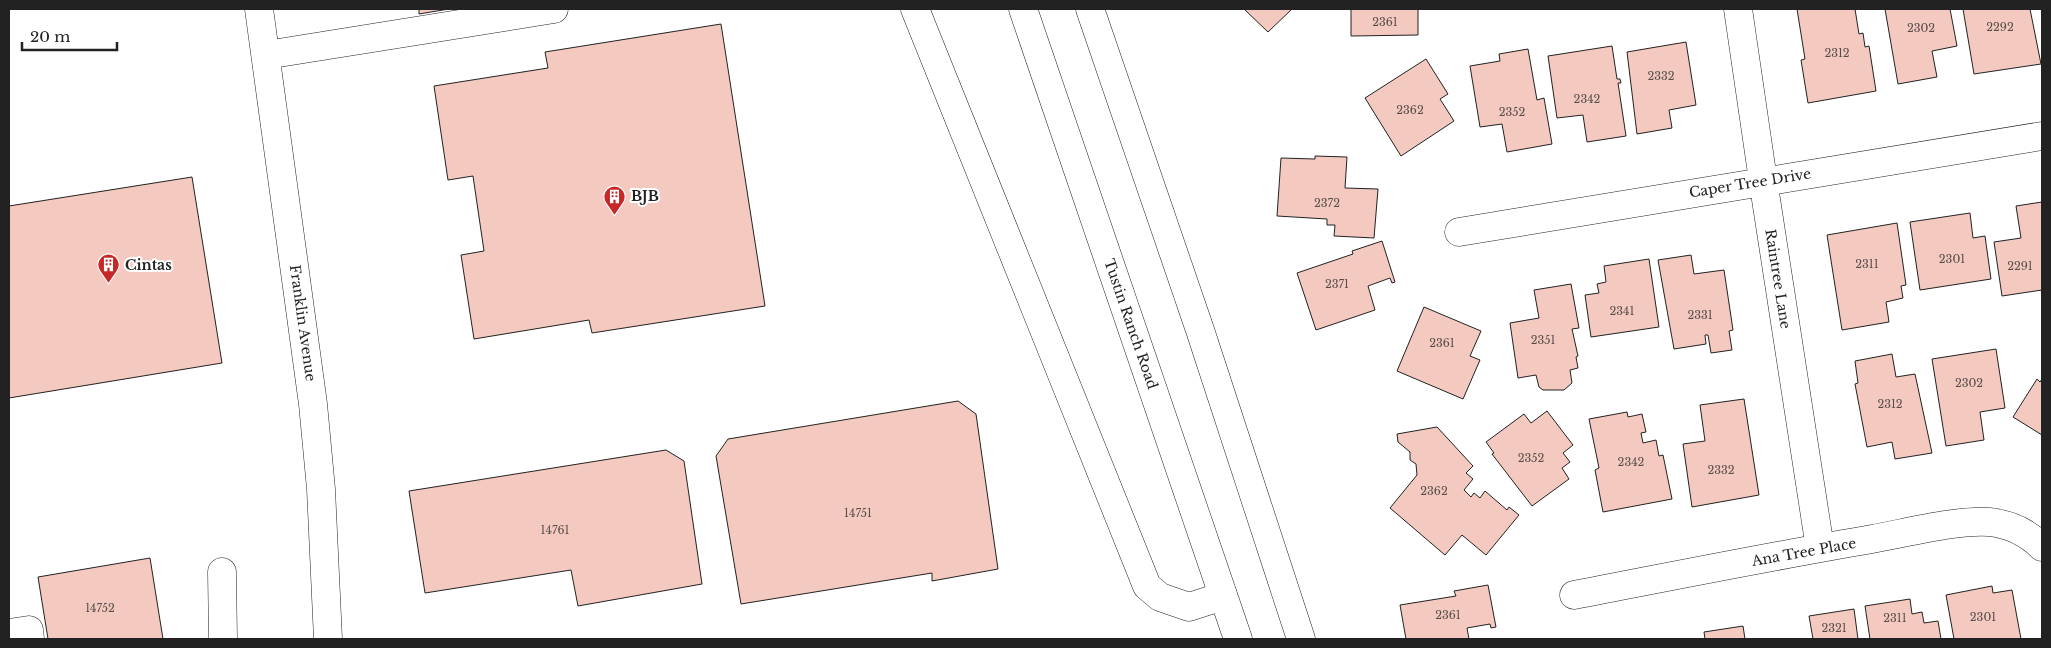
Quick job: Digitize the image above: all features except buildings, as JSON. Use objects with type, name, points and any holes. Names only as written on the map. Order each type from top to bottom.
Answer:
[{"type":"street","name":"Franklin Avenue","points":[[259,9],[314,404],[321,489],[328,639]]},
{"type":"street","points":[[266,55],[554,9]]},
{"type":"street","points":[[915,9],[1147,586],[1160,597],[1189,607],[1223,596]]},
{"type":"street","name":"Tustin Ranch Road","points":[[1023,9],[1238,639]]},
{"type":"street","points":[[1090,9],[1200,330],[1301,639]]},
{"type":"street","name":"Raintree Lane","points":[[1738,9],[1820,548]]},
{"type":"street","name":"Caper Tree Drive","points":[[1459,232],[1763,180],[2042,136]]},
{"type":"street","name":"Ana Tree Place","points":[[1574,595],[1820,548],[1960,524],[1988,522],[2013,527],[2038,542]]},
{"type":"street","points":[[222,572],[223,639]]},
{"type":"street","points":[[9,633],[29,630],[30,639]]},
{"type":"place","name":"BJB","points":[[615,215]]},
{"type":"place","name":"Cintas","points":[[109,284]]}]
